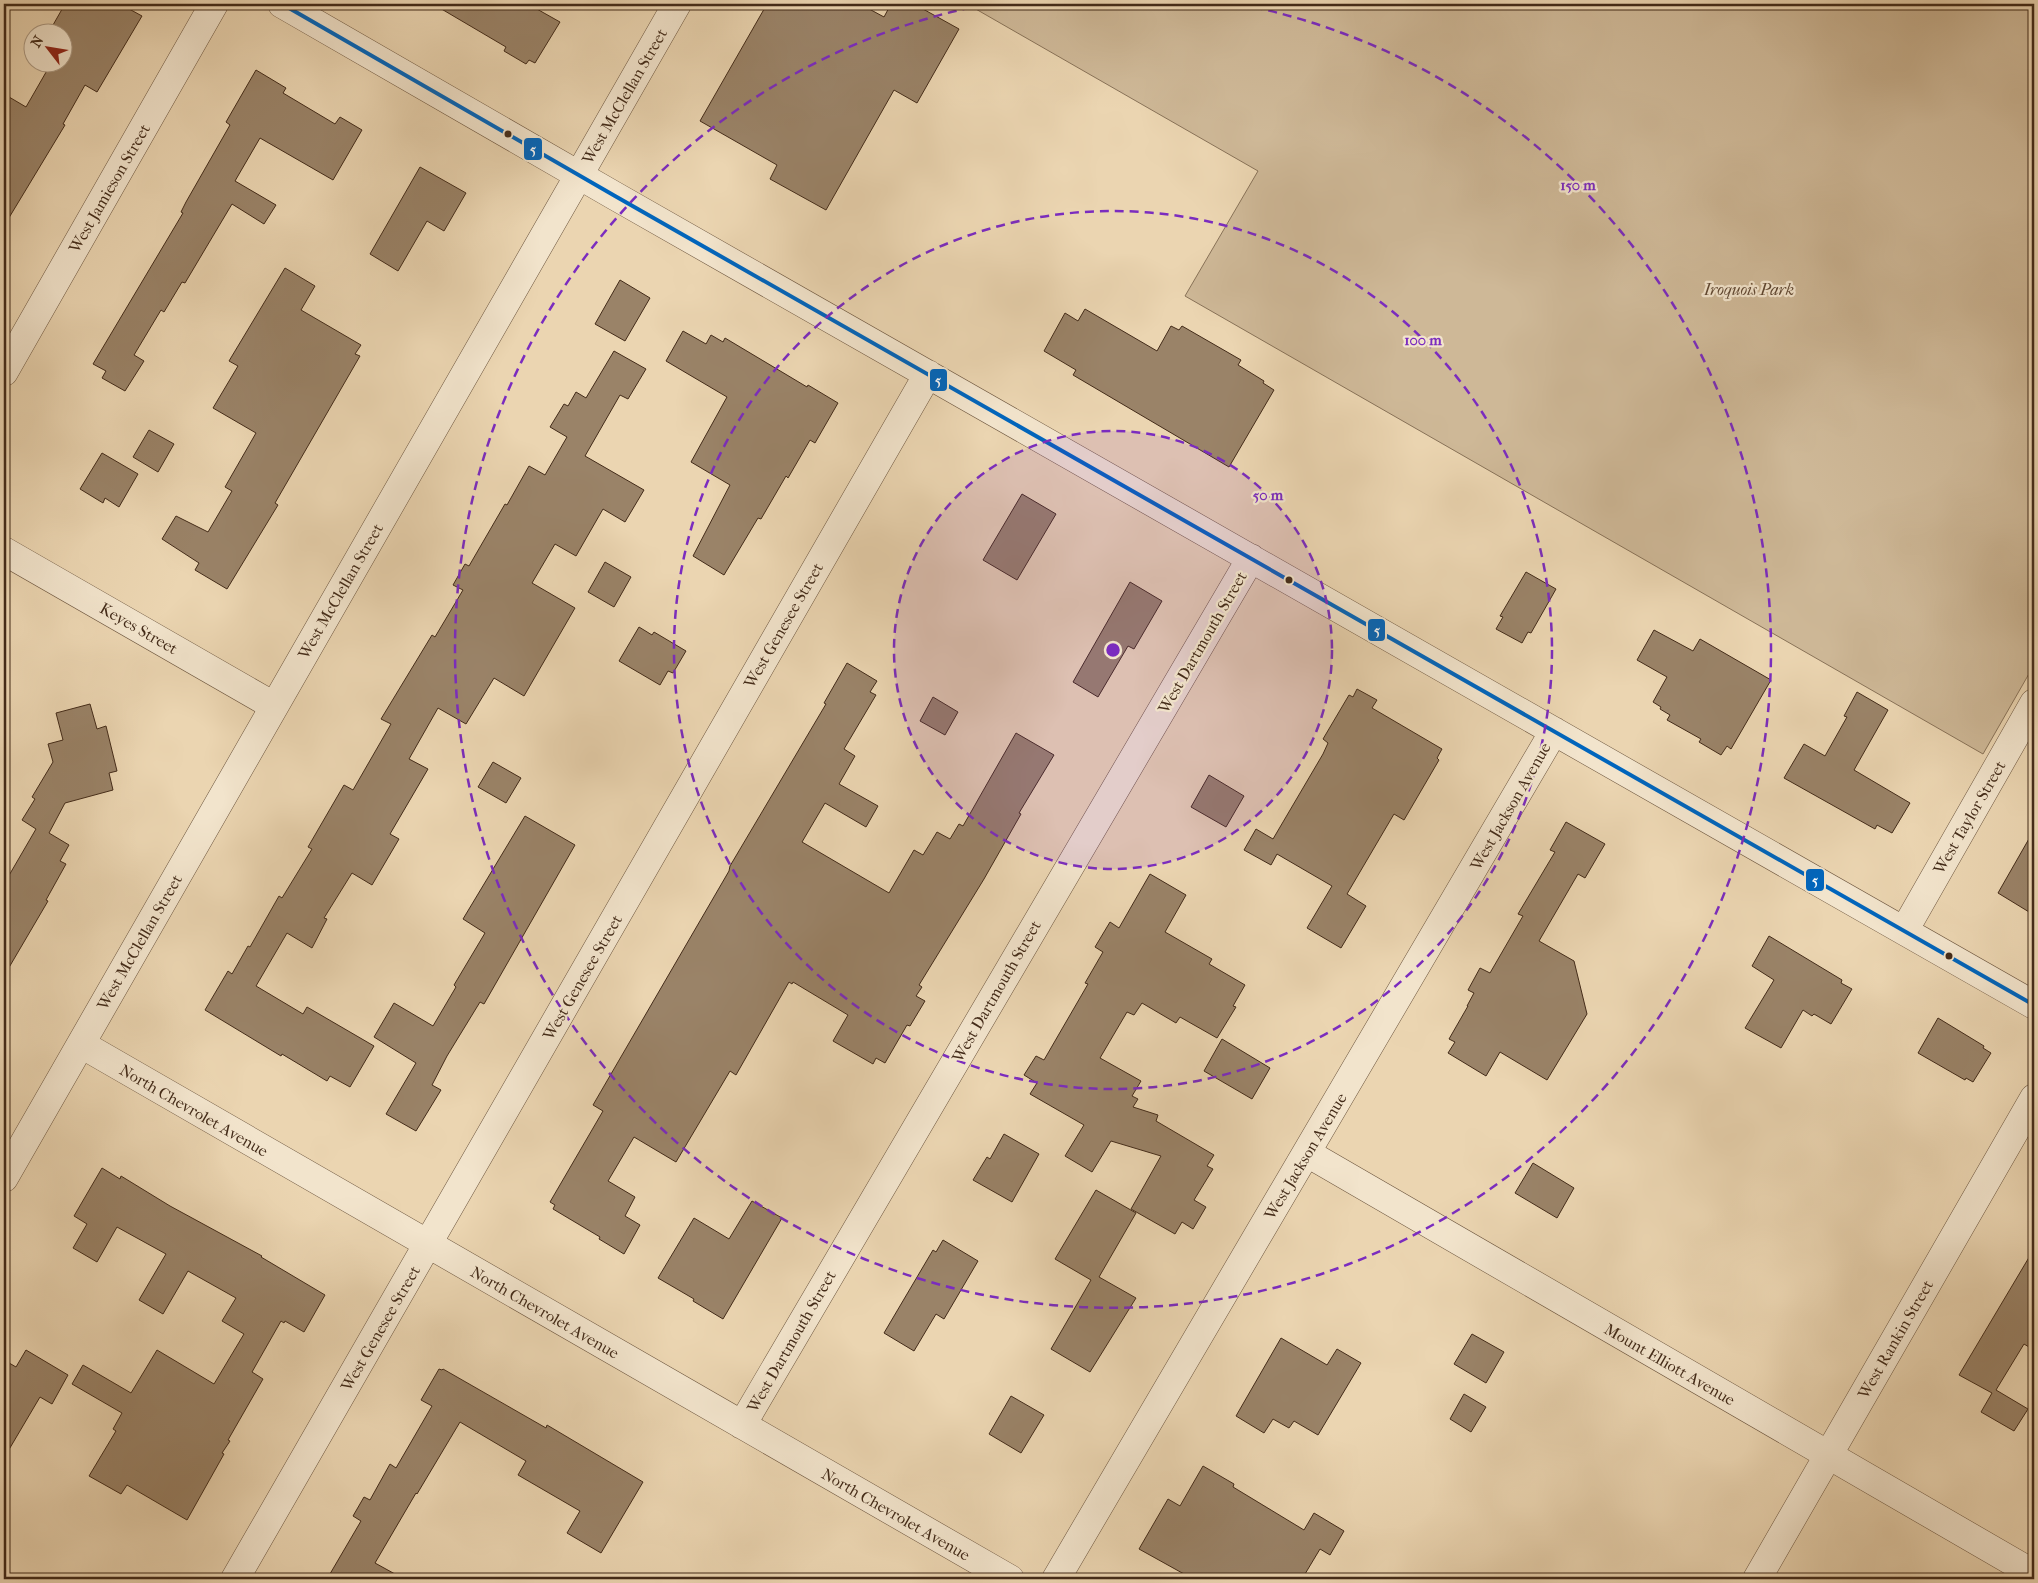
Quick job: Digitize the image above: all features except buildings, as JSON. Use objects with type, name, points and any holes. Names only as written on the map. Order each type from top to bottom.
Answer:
[{"type":"street","name":"West Jamieson Street","points":[[4,372],[214,4]]},
{"type":"street","points":[[282,4],[2034,1005]]},
{"type":"street","name":"West McClellan Street","points":[[4,1178],[677,4]]},
{"type":"street","name":"West Genesee Street","points":[[235,1579],[928,374]]},
{"type":"street","name":"Keyes Street","points":[[4,551],[274,706]]},
{"type":"street","name":"West Dartmouth Street","points":[[742,1425],[1251,558]]},
{"type":"street","name":"West Taylor Street","points":[[1904,931],[2034,703]]},
{"type":"street","name":"West Jackson Avenue","points":[[1056,1579],[1554,731]]},
{"type":"street","name":"North Chevrolet Avenue","points":[[80,1044],[1010,1579]]},
{"type":"street","name":"West Rankin Street","points":[[1757,1579],[2034,1098]]},
{"type":"street","name":"Mount Elliott Avenue","points":[[1307,1153],[2034,1574]]},
{"type":"green space","name":"Iroquois Park","points":[[967,4],[2034,4],[2034,665],[1983,754],[1185,296],[1258,171]]},
{"type":"transit line","name":"5","points":[[282,4],[615,196],[2034,1005]]}]
